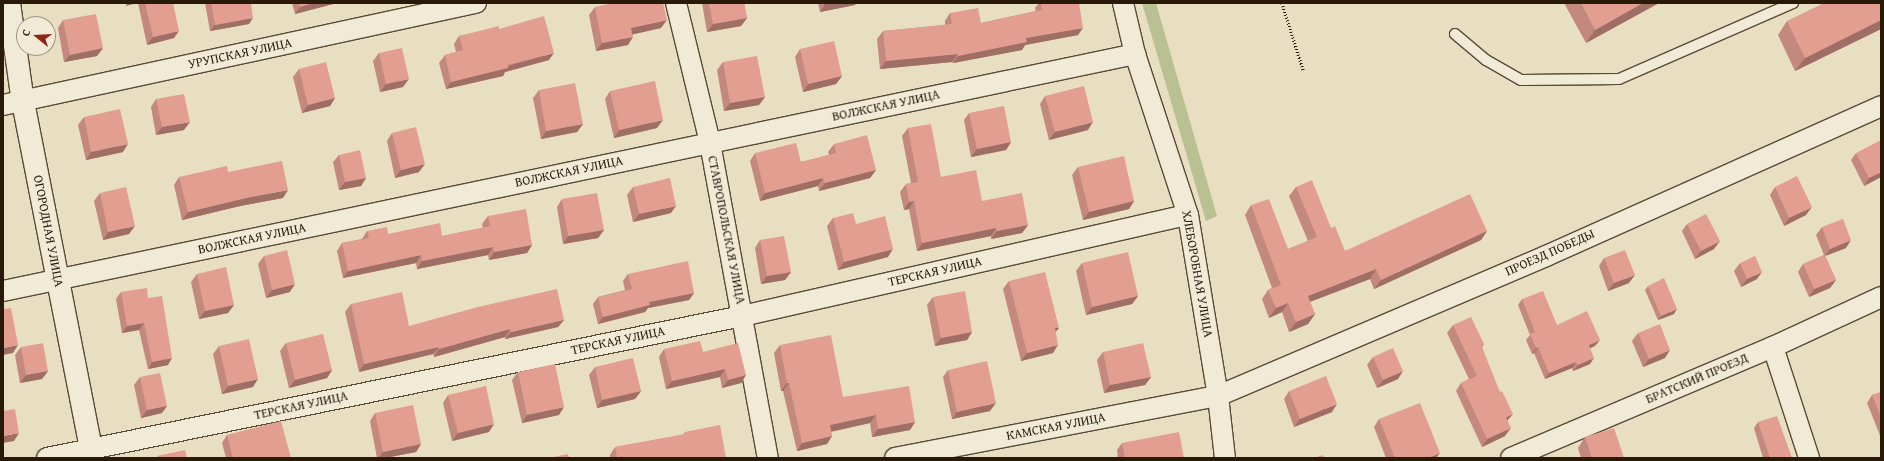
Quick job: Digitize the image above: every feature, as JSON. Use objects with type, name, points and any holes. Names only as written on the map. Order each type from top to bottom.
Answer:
[{"type":"street","name":"ОГОРОДНАЯ УЛИЦА","points":[[9,3],[13,104],[58,280],[92,454]]},
{"type":"street","name":"УРУПСКАЯ УЛИЦА","points":[[13,104],[476,3]]},
{"type":"street","name":"СТАВРОПОЛЬСКАЯ УЛИЦА","points":[[676,3],[710,143],[768,458]]},
{"type":"street","name":"ХЛЕБОРОБНАЯ УЛИЦА","points":[[1123,3],[1135,54],[1188,215],[1218,396],[1225,458]]},
{"type":"street","name":"ВОЛЖСКАЯ УЛИЦА","points":[[3,291],[1135,54]]},
{"type":"street","name":"ПРОЕЗД ПОБЕДЫ","points":[[1218,396],[1546,256],[1881,106]]},
{"type":"street","name":"ТЕРСКАЯ УЛИЦА","points":[[47,458],[92,454],[742,316],[1188,215]]},
{"type":"street","name":"БРАТСКИЙ ПРОЕЗД","points":[[1511,458],[1773,347],[1881,297]]},
{"type":"street","points":[[1773,347],[1809,458]]},
{"type":"street","name":"КАМСКАЯ УЛИЦА","points":[[895,458],[1218,396]]},
{"type":"lane","points":[[1455,34],[1486,60],[1521,80],[1619,79],[1793,3]]},
{"type":"path","points":[[1282,3],[1304,72]]},
{"type":"green space","points":[[1142,3],[1156,3],[1217,216],[1206,221]]},
{"type":"building","points":[[145,3],[173,3],[179,31],[153,37]]},
{"type":"building","points":[[211,3],[251,3],[253,18],[215,25]]},
{"type":"building","points":[[299,3],[313,3],[300,7]]},
{"type":"building","points":[[613,3],[663,3],[667,20],[631,28],[633,37],[602,43],[595,7]]},
{"type":"building","points":[[709,3],[744,3],[747,18],[713,24]]},
{"type":"building","points":[[1041,3],[1079,3],[1083,28],[1026,38],[1027,42],[958,56],[958,54],[886,61],[883,31],[952,24],[950,13],[978,8],[981,23],[1042,10]]},
{"type":"building","points":[[1581,3],[1643,3],[1595,30]]},
{"type":"building","points":[[1824,3],[1881,3],[1881,20],[1805,58],[1787,21]]},
{"type":"building","points":[[96,14],[103,48],[70,55],[63,20]]},
{"type":"building","points":[[544,16],[554,53],[508,65],[508,68],[451,82],[445,55],[463,50],[459,36],[499,26],[499,29]]},
{"type":"building","points":[[834,41],[842,76],[808,84],[800,49]]},
{"type":"building","points":[[3,47],[5,59],[3,59]]},
{"type":"building","points":[[402,48],[409,79],[386,84],[379,53]]},
{"type":"building","points":[[757,56],[765,97],[730,103],[723,62]]},
{"type":"building","points":[[326,62],[335,98],[308,105],[299,69]]},
{"type":"building","points":[[655,81],[663,120],[619,130],[610,91]]},
{"type":"building","points":[[575,83],[583,124],[546,131],[539,90]]},
{"type":"building","points":[[1084,86],[1093,122],[1055,132],[1045,96]]},
{"type":"building","points":[[184,94],[190,122],[162,127],[156,99]]},
{"type":"building","points":[[1004,106],[1011,142],[977,149],[969,113]]},
{"type":"building","points":[[120,109],[128,144],[91,152],[84,117]]},
{"type":"building","points":[[931,124],[941,177],[976,170],[982,201],[1022,193],[1028,225],[997,231],[996,228],[922,243],[914,201],[909,202],[906,184],[918,182],[908,128]]},
{"type":"building","points":[[416,127],[425,164],[401,170],[392,133]]},
{"type":"building","points":[[867,135],[876,170],[825,183],[823,178],[765,193],[755,153],[796,143],[801,162],[836,153],[834,144]]},
{"type":"building","points":[[1881,140],[1881,172],[1869,178],[1856,153]]},
{"type":"building","points":[[360,150],[366,178],[345,182],[339,155]]},
{"type":"building","points":[[1124,156],[1134,201],[1089,212],[1078,167]]},
{"type":"building","points":[[282,161],[288,190],[246,198],[188,212],[179,177],[227,166],[228,172]]},
{"type":"building","points":[[1797,176],[1812,207],[1789,218],[1775,187]]},
{"type":"building","points":[[670,178],[676,206],[639,214],[633,187]]},
{"type":"building","points":[[1312,180],[1331,228],[1335,226],[1345,251],[1470,194],[1487,231],[1381,280],[1376,269],[1308,296],[1315,314],[1296,322],[1288,303],[1276,308],[1268,290],[1281,285],[1251,205],[1269,199],[1288,249],[1317,237],[1296,187]]},
{"type":"building","points":[[126,187],[135,226],[108,232],[100,193]]},
{"type":"building","points":[[597,193],[604,230],[568,236],[562,199]]},
{"type":"building","points":[[526,209],[532,245],[494,252],[493,247],[422,261],[421,255],[348,271],[342,243],[369,238],[367,231],[387,227],[388,234],[440,223],[442,236],[490,226],[488,216]]},
{"type":"building","points":[[853,213],[856,224],[885,216],[893,249],[844,262],[833,218]]},
{"type":"building","points":[[1706,214],[1720,241],[1701,251],[1687,224]]},
{"type":"building","points":[[1843,219],[1851,240],[1830,249],[1822,227]]},
{"type":"building","points":[[784,236],[791,272],[767,276],[760,240]]},
{"type":"building","points":[[287,250],[295,284],[272,290],[264,256]]},
{"type":"building","points":[[1625,250],[1635,275],[1614,283],[1604,258]]},
{"type":"building","points":[[1128,252],[1138,296],[1092,307],[1082,263]]},
{"type":"building","points":[[1825,255],[1836,280],[1814,289],[1803,264]]},
{"type":"building","points":[[1755,256],[1762,272],[1747,279],[1740,263]]},
{"type":"building","points":[[688,261],[694,293],[649,302],[650,305],[603,317],[598,297],[632,289],[628,274]]},
{"type":"building","points":[[226,267],[234,305],[205,311],[197,274]]},
{"type":"building","points":[[1045,272],[1059,328],[1055,328],[1058,345],[1027,353],[1009,281]]},
{"type":"building","points":[[1664,278],[1677,309],[1661,316],[1648,286]]},
{"type":"building","points":[[147,288],[148,298],[162,296],[172,358],[152,362],[144,323],[127,326],[121,292]]},
{"type":"building","points":[[557,289],[564,320],[511,332],[510,329],[439,349],[439,347],[364,364],[351,304],[402,292],[409,326],[478,307]]},
{"type":"building","points":[[965,291],[972,332],[941,338],[933,297]]},
{"type":"building","points":[[1543,291],[1557,325],[1587,311],[1600,340],[1589,345],[1594,358],[1578,365],[1576,362],[1549,373],[1538,347],[1536,348],[1530,334],[1535,332],[1522,299]]},
{"type":"building","points":[[11,308],[18,345],[3,348],[3,309]]},
{"type":"building","points":[[1471,317],[1484,344],[1481,345],[1500,392],[1502,391],[1513,414],[1506,417],[1511,428],[1487,439],[1461,383],[1477,376],[1453,325]]},
{"type":"building","points":[[1660,324],[1670,350],[1649,359],[1638,333]]},
{"type":"building","points":[[323,334],[332,370],[295,380],[286,343]]},
{"type":"building","points":[[831,335],[843,397],[909,386],[915,422],[878,429],[876,415],[830,425],[832,436],[802,443],[789,383],[787,383],[780,345]]},
{"type":"building","points":[[249,339],[258,379],[228,386],[219,346]]},
{"type":"building","points":[[700,341],[703,352],[738,343],[746,375],[728,380],[725,369],[672,381],[664,349]]},
{"type":"building","points":[[43,343],[48,371],[26,375],[21,347]]},
{"type":"building","points":[[1143,343],[1151,377],[1110,385],[1103,352]]},
{"type":"building","points":[[1393,348],[1403,371],[1383,380],[1373,357]]},
{"type":"building","points":[[633,358],[641,391],[602,400],[595,367]]},
{"type":"building","points":[[987,361],[996,403],[957,412],[948,370]]},
{"type":"building","points":[[555,364],[564,407],[527,415],[518,372]]},
{"type":"building","points":[[160,373],[167,406],[147,410],[140,377]]},
{"type":"building","points":[[1326,376],[1337,404],[1300,419],[1289,391]]},
{"type":"building","points":[[486,386],[494,424],[458,433],[448,395]]},
{"type":"building","points":[[1881,392],[1881,417],[1872,395]]},
{"type":"building","points":[[1420,403],[1440,453],[1428,458],[1395,458],[1379,419]]},
{"type":"building","points":[[413,405],[421,444],[383,452],[375,413]]},
{"type":"building","points":[[15,409],[19,433],[3,436],[3,411]]},
{"type":"building","points":[[1777,416],[1792,458],[1770,458],[1758,422]]},
{"type":"building","points":[[281,421],[291,458],[233,458],[227,435]]},
{"type":"building","points":[[720,425],[726,458],[617,458],[615,447],[685,434],[685,432]]},
{"type":"building","points":[[1614,428],[1624,458],[1592,458],[1585,437]]},
{"type":"building","points":[[1179,432],[1184,458],[1125,458],[1122,443]]},
{"type":"building","points":[[185,450],[187,458],[158,458],[157,456]]},
{"type":"building","points":[[568,454],[569,458],[549,458]]},
{"type":"building","points":[[1323,455],[1324,458],[1314,458]]}]
